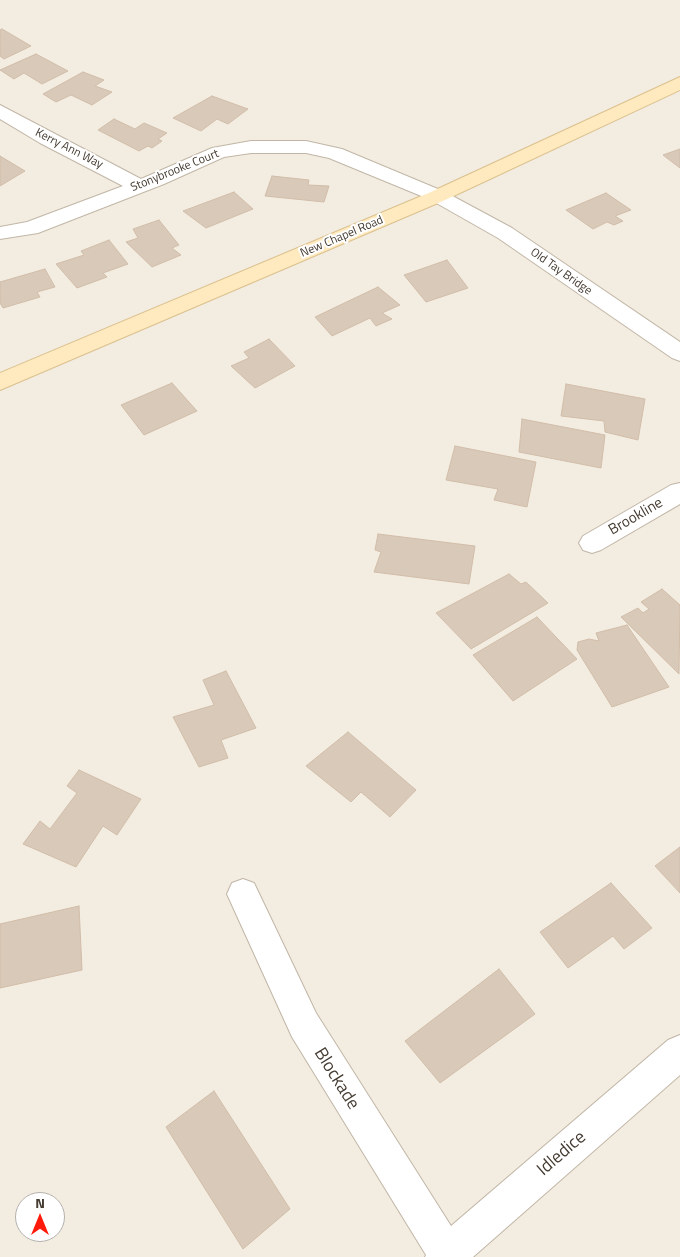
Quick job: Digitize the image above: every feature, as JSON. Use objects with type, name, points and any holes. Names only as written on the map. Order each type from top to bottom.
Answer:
[{"type":"street","name":"New Chapel Road","points":[[0,382],[438,196],[680,83]]},
{"type":"street","name":"Kerry Ann Way","points":[[0,111],[47,139],[139,186]]},
{"type":"street","name":"Stonybrooke Court","points":[[0,233],[31,228],[139,186],[219,152],[251,147],[306,147],[335,153],[438,196]]},
{"type":"street","name":"Old Tay Bridge","points":[[438,196],[505,233],[680,353]]},
{"type":"street","name":"Brookline","points":[[592,543],[680,492]]},
{"type":"street","name":"Blockade","points":[[243,894],[304,1025],[445,1256]]},
{"type":"street","name":"Idledice","points":[[445,1256],[680,1052]]},
{"type":"building","points":[[2,29],[31,46],[4,59],[0,56],[0,30]]},
{"type":"building","points":[[36,54],[68,71],[42,84],[24,73],[14,79],[0,70]]},
{"type":"building","points":[[83,72],[104,80],[95,86],[112,92],[92,105],[71,95],[56,102],[43,94]]},
{"type":"building","points":[[212,96],[248,109],[228,124],[217,119],[201,131],[173,118]]},
{"type":"building","points":[[114,119],[135,129],[144,123],[167,133],[158,139],[162,141],[152,148],[148,146],[139,151],[98,130]]},
{"type":"building","points":[[680,149],[680,168],[663,155]]},
{"type":"building","points":[[0,156],[25,171],[0,186]]},
{"type":"building","points":[[272,176],[309,180],[308,185],[329,186],[324,202],[265,196]]},
{"type":"building","points":[[234,192],[253,209],[206,228],[183,211]]},
{"type":"building","points":[[606,193],[631,210],[615,216],[623,221],[614,225],[607,222],[593,229],[566,210]]},
{"type":"building","points":[[159,220],[179,245],[172,248],[181,255],[152,267],[126,242],[138,238],[133,229]]},
{"type":"building","points":[[109,240],[128,264],[103,273],[107,277],[77,288],[56,264],[84,255],[81,251]]},
{"type":"building","points":[[447,260],[468,288],[426,302],[404,275]]},
{"type":"building","points":[[45,269],[55,287],[37,292],[40,297],[3,308],[0,303],[0,282]]},
{"type":"building","points":[[378,287],[400,305],[382,313],[392,319],[376,326],[370,318],[332,336],[315,317]]},
{"type":"building","points":[[269,339],[295,366],[255,388],[231,366],[249,358],[244,352]]},
{"type":"building","points":[[172,383],[197,411],[144,435],[121,405]]},
{"type":"building","points":[[566,384],[645,399],[638,440],[605,432],[604,421],[561,416]]},
{"type":"building","points":[[522,419],[605,435],[601,468],[519,452]]},
{"type":"building","points":[[455,446],[536,462],[527,507],[494,500],[498,489],[446,480]]},
{"type":"building","points":[[378,534],[475,546],[469,584],[374,572],[381,552],[375,550]]},
{"type":"building","points":[[509,574],[521,584],[526,582],[548,603],[471,649],[436,613]]},
{"type":"building","points":[[662,589],[680,605],[679,674],[621,617],[638,608],[643,613],[649,609],[641,602]]},
{"type":"building","points":[[537,617],[577,659],[513,701],[473,655]]},
{"type":"building","points":[[627,625],[669,687],[612,707],[577,650],[578,642],[589,639],[599,641],[596,633]]},
{"type":"building","points":[[226,671],[256,728],[221,740],[228,758],[199,767],[173,717],[214,705],[203,680]]},
{"type":"building","points":[[348,732],[416,790],[390,817],[361,792],[351,802],[306,766]]},
{"type":"building","points":[[79,770],[141,799],[117,835],[103,826],[76,867],[23,844],[40,821],[50,829],[77,793],[67,786]]},
{"type":"building","points":[[680,847],[680,893],[655,866]]},
{"type":"building","points":[[611,883],[652,928],[624,949],[613,936],[568,968],[540,932]]},
{"type":"building","points":[[79,906],[82,970],[0,988],[0,924]]},
{"type":"building","points":[[499,969],[535,1014],[440,1083],[405,1041]]},
{"type":"building","points":[[214,1091],[290,1209],[243,1249],[166,1127]]}]
